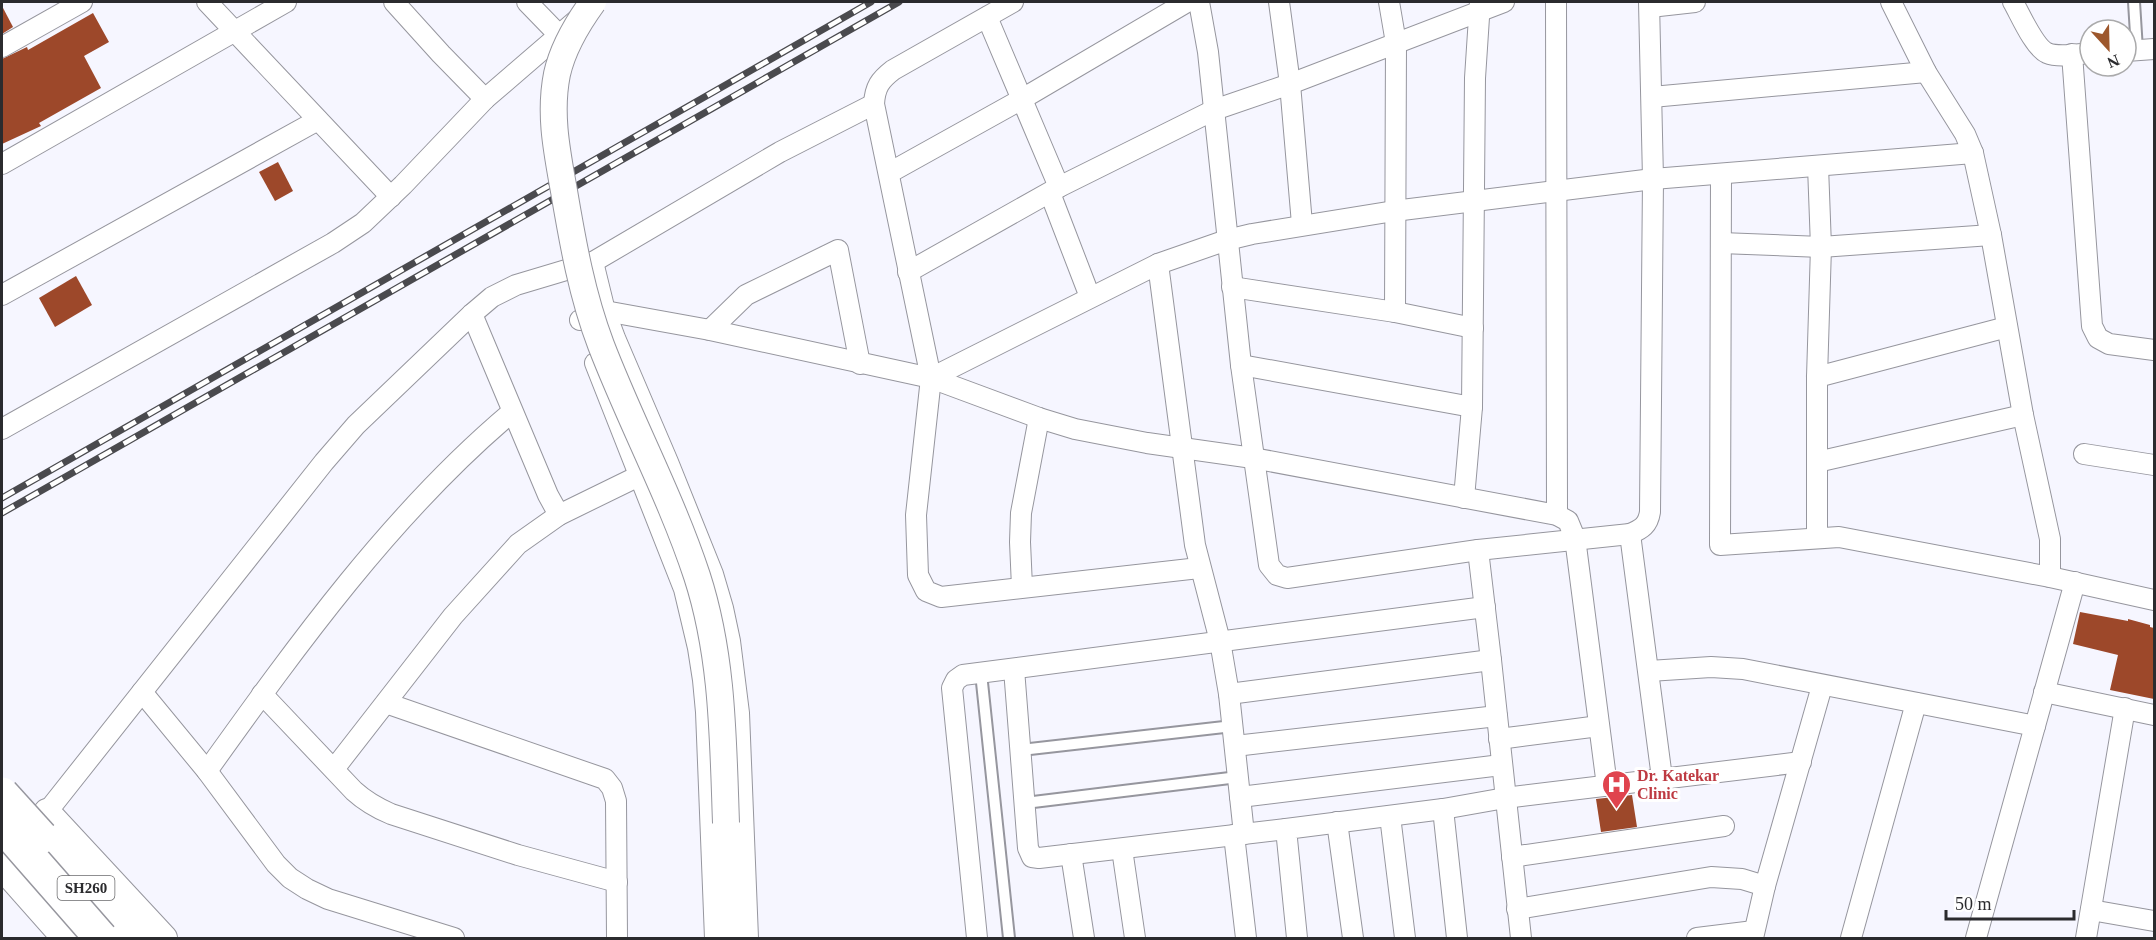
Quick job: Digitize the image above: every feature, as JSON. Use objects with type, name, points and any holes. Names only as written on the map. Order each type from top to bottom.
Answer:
[{"type":"highway","name":"SH260","points":[[2,794],[130,939]]},
{"type":"highway","points":[[2,825],[101,939]]},
{"type":"street","points":[[2,47],[82,2]]},
{"type":"street","points":[[207,2],[391,198]]},
{"type":"street","points":[[2,164],[286,2]]},
{"type":"street","points":[[394,2],[485,99]]},
{"type":"street","points":[[527,2],[558,34]]},
{"type":"street","points":[[558,34],[579,2]]},
{"type":"street","points":[[593,2],[575,28],[558,72],[554,93],[554,137],[574,254],[590,311],[614,378],[680,531],[708,616],[721,693],[731,939]]},
{"type":"street","points":[[2,429],[363,224],[391,198],[485,99],[598,2]]},
{"type":"street","points":[[1014,2],[893,70],[881,80],[875,90],[874,104],[931,378],[916,515],[918,575],[926,591],[941,597],[1200,567]]},
{"type":"street","points":[[889,173],[1022,99],[1187,2]]},
{"type":"street","points":[[1199,2],[1214,110],[1241,365],[1269,565],[1277,575],[1287,578],[1478,550],[1630,534],[1641,530],[1648,522],[1650,512],[1653,179],[1649,4],[1695,2]]},
{"type":"street","points":[[1389,2],[1396,43],[1395,312]]},
{"type":"street","points":[[908,272],[1055,190],[1214,110],[1290,84],[1396,43],[1481,6],[1504,2]]},
{"type":"street","points":[[1556,2],[1557,515]]},
{"type":"street","points":[[1891,2],[1926,72],[1965,134],[1973,153],[1991,235],[2023,415],[2050,539],[2050,577]]},
{"type":"street","points":[[2013,2],[2038,46],[2047,53],[2078,54]]},
{"type":"street","points":[[1285,3],[1302,224]]},
{"type":"street","points":[[1464,498],[1472,407],[1474,78],[1481,6]]},
{"type":"street","points":[[987,17],[1022,99],[1090,297]]},
{"type":"street","points":[[1652,97],[1926,72]]},
{"type":"street","points":[[2082,78],[2092,326],[2098,338],[2109,344],[2154,350]]},
{"type":"street","points":[[66,939],[2,867],[324,462],[356,425],[492,297],[516,285],[592,262],[780,152],[874,104]]},
{"type":"street","points":[[2,295],[318,120]]},
{"type":"street","points":[[931,378],[1158,264],[1227,240],[1302,224],[1556,190],[1653,179],[1973,153]]},
{"type":"street","points":[[1817,538],[1817,377],[1821,247],[1818,166]]},
{"type":"street","points":[[1720,174],[1720,545],[1839,537],[2050,577],[2154,600]]},
{"type":"street","points":[[1721,243],[1821,247],[1991,235]]},
{"type":"street","points":[[710,330],[746,295],[838,250],[860,364]]},
{"type":"street","points":[[592,262],[604,311],[713,574],[723,608],[730,641],[739,713],[748,939]]},
{"type":"street","points":[[1158,264],[1195,545],[1221,641],[1229,694],[1240,797],[1239,834],[1246,939]]},
{"type":"street","points":[[566,270],[580,320],[684,589],[692,619],[704,680],[715,939]]},
{"type":"street","points":[[1232,288],[1395,312],[1473,328]]},
{"type":"street","points":[[580,320],[604,311],[710,330],[931,378],[1075,429],[1147,443],[1253,458],[1557,515],[1568,521],[1575,538],[1607,786]]},
{"type":"street","points":[[472,314],[512,412],[559,515]]},
{"type":"street","points":[[1817,377],[2007,327]]},
{"type":"street","points":[[1241,365],[1472,407]]},
{"type":"street","points":[[207,771],[262,694],[368,558],[472,446],[512,412]]},
{"type":"street","points":[[1817,462],[2023,415]]},
{"type":"street","points":[[1022,587],[1020,542],[1022,513],[1039,418]]},
{"type":"street","points":[[2084,454],[2154,465]]},
{"type":"street","points":[[334,769],[453,616],[518,544],[559,515],[668,462]]},
{"type":"street","points":[[1630,534],[1662,778]]},
{"type":"street","points":[[1478,550],[1521,939]]},
{"type":"street","points":[[1976,939],[2075,582]]},
{"type":"street","points":[[977,939],[952,688],[956,680],[963,675],[1485,607]]},
{"type":"street","points":[[1229,694],[1491,660]]},
{"type":"street","points":[[1649,671],[1711,667],[1743,669],[2035,726]]},
{"type":"street","points":[[1014,669],[1028,849],[1032,857],[1039,858],[1390,816],[1505,798],[1802,762]]},
{"type":"street","points":[[1697,939],[1753,934],[1822,686]]},
{"type":"street","points":[[142,692],[207,771],[276,864],[290,878],[328,899],[454,939]]},
{"type":"street","points":[[2044,692],[2154,715]]},
{"type":"street","points":[[262,694],[365,801],[391,814],[518,855],[617,882]]},
{"type":"street","points":[[386,703],[605,779],[612,788],[616,801],[616,939]]},
{"type":"street","points":[[1851,939],[1916,703]]},
{"type":"street","points":[[2086,939],[2125,708]]},
{"type":"street","points":[[1235,746],[1497,716]]},
{"type":"street","points":[[1499,739],[1599,726]]},
{"type":"street","points":[[1240,797],[1501,765]]},
{"type":"street","points":[[1443,809],[1457,939]]},
{"type":"street","points":[[47,812],[164,939]]},
{"type":"street","points":[[1390,816],[1405,939]]},
{"type":"street","points":[[1337,822],[1353,939]]},
{"type":"street","points":[[1512,856],[1724,826]]},
{"type":"street","points":[[1286,829],[1297,939]]},
{"type":"street","points":[[1122,849],[1135,939]]},
{"type":"street","points":[[1071,854],[1084,939]]},
{"type":"street","points":[[1517,909],[1711,877],[1742,879],[1765,886]]},
{"type":"street","points":[[2091,910],[2154,921]]},
{"type":"lane","points":[[2134,2],[2139,50]]},
{"type":"lane","points":[[981,673],[1009,939]]},
{"type":"lane","points":[[1021,750],[1233,726]]},
{"type":"lane","points":[[1025,803],[1238,777]]},
{"type":"building","points":[[2,6],[13,27],[2,34]]},
{"type":"building","points":[[93,13],[109,42],[84,56],[101,88],[39,123],[41,126],[2,144],[2,59],[27,47],[28,50]]},
{"type":"building","points":[[278,162],[293,191],[275,201],[259,172]]},
{"type":"building","points":[[76,276],[92,305],[55,327],[39,298]]},
{"type":"building","points":[[2080,612],[2128,621],[2128,619],[2154,628],[2154,699],[2110,690],[2118,655],[2073,644]]},
{"type":"building","points":[[1632,795],[1637,827],[1601,832],[1596,799]]},
{"type":"railway","points":[[2,498],[871,2]]},
{"type":"railway","points":[[2,513],[899,2]]},
{"type":"place","name":"Dr. Katekar Clinic","points":[[1616,810]]}]
